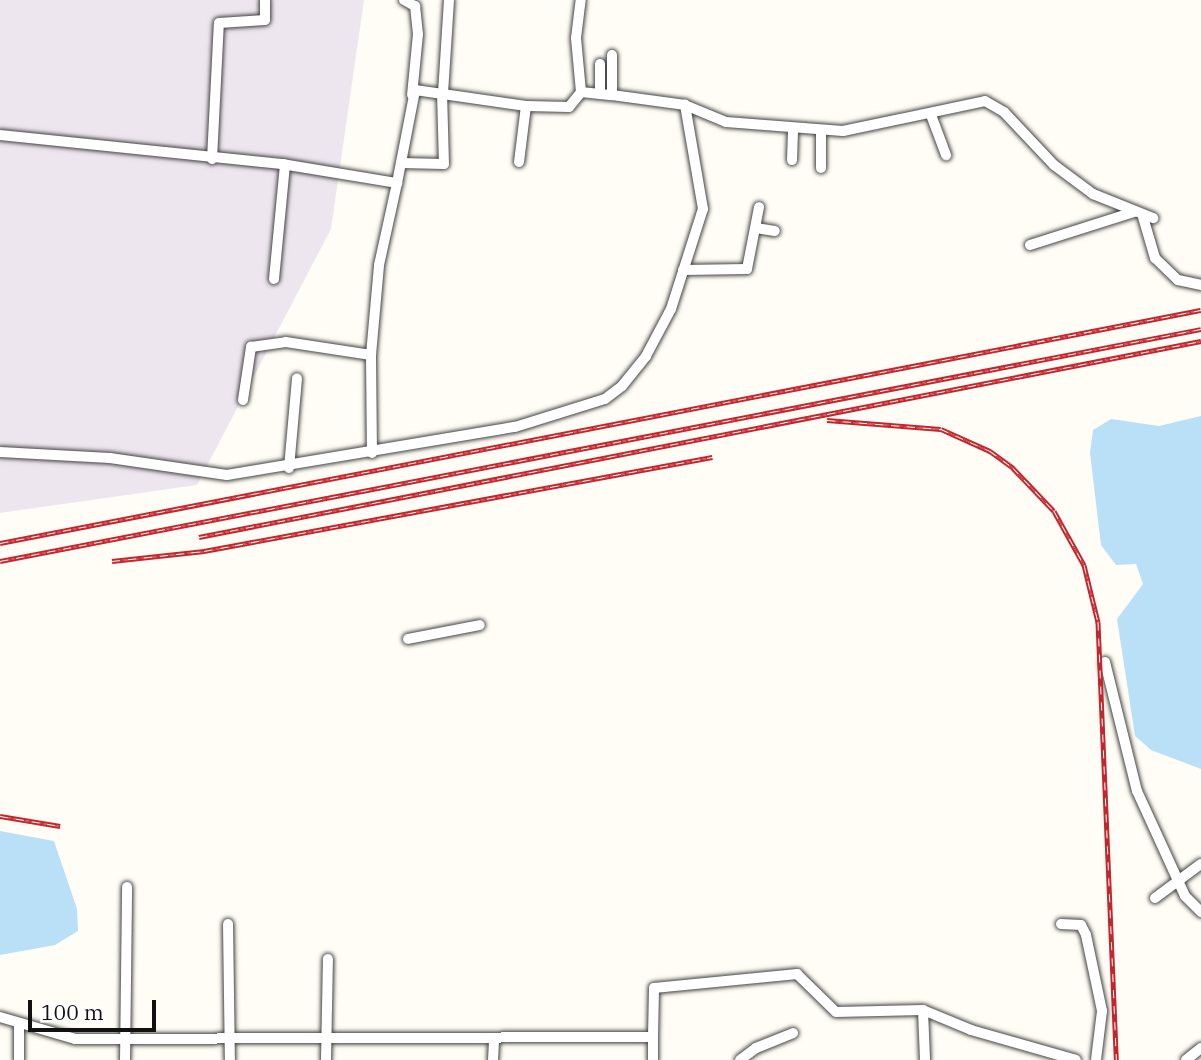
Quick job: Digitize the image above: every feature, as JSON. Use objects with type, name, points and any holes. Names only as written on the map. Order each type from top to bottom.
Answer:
[{"type":"street","points":[[212,159],[219,23],[265,20],[265,0]]},
{"type":"street","points":[[372,453],[371,355],[379,265],[401,163],[412,97],[418,34],[415,6],[404,4],[404,0]]},
{"type":"street","points":[[401,163],[444,164],[443,93],[449,0]]},
{"type":"street","points":[[412,97],[415,90],[526,106],[569,107],[581,92],[576,38],[581,0]]},
{"type":"street","points":[[612,55],[612,94]]},
{"type":"street","points":[[600,64],[600,94]]},
{"type":"street","points":[[581,92],[685,105],[726,122],[821,131],[843,131],[931,115],[985,101],[1004,113],[1054,165],[1093,194],[1143,216]]},
{"type":"street","points":[[0,452],[137,461],[227,475],[289,468],[514,427],[605,399],[622,386],[646,356],[671,309],[703,209],[685,105]]},
{"type":"street","points":[[519,163],[526,106]]},
{"type":"street","points":[[931,115],[946,155]]},
{"type":"street","points":[[792,160],[793,130]]},
{"type":"street","points":[[821,131],[821,168]]},
{"type":"street","points":[[0,135],[285,165],[397,183]]},
{"type":"street","points":[[274,279],[285,165]]},
{"type":"street","points":[[683,270],[747,269],[759,207]]},
{"type":"street","points":[[1030,245],[1143,216]]},
{"type":"street","points":[[1143,216],[1155,258],[1178,281],[1201,285]]},
{"type":"street","points":[[756,228],[775,231]]},
{"type":"street","points":[[243,400],[251,347],[286,342],[371,355]]},
{"type":"street","points":[[289,468],[297,378]]},
{"type":"street","points":[[408,639],[480,625]]},
{"type":"street","points":[[1105,662],[1137,791],[1178,882],[1201,912]]},
{"type":"street","points":[[1155,898],[1201,864]]},
{"type":"street","points":[[125,1060],[127,887]]},
{"type":"street","points":[[228,924],[230,1060]]},
{"type":"street","points":[[1060,924],[1081,925],[1086,935],[1102,1011],[1096,1060]]},
{"type":"street","points":[[326,1060],[328,958]]},
{"type":"street","points":[[653,1060],[654,988],[789,974],[797,974],[836,1012],[923,1010],[971,1030],[1076,1060]]},
{"type":"street","points":[[923,1010],[925,1060]]},
{"type":"street","points":[[0,1017],[75,1039],[494,1040],[653,1037]]},
{"type":"street","points":[[19,1024],[19,1060]]},
{"type":"street","points":[[740,1060],[756,1048],[793,1033]]},
{"type":"street","points":[[493,1060],[494,1040]]},
{"type":"street","points":[[1187,1060],[1201,1048]]},
{"type":"shaded area","points":[[0,0],[364,0],[331,229],[197,485],[0,513]]},
{"type":"water","points":[[1201,416],[1201,769],[1151,750],[1135,736],[1117,619],[1143,584],[1136,564],[1116,565],[1101,545],[1090,453],[1093,430],[1111,419],[1159,426]]},
{"type":"water","points":[[0,831],[54,841],[77,909],[78,931],[55,945],[0,955]]},
{"type":"railway","points":[[0,543],[1201,310]]},
{"type":"railway","points":[[0,561],[1201,329]]},
{"type":"railway","points":[[199,537],[1201,341]]},
{"type":"railway","points":[[827,420],[941,429],[990,451],[1013,468],[1054,511],[1084,565],[1098,622],[1116,1060]]},
{"type":"railway","points":[[112,561],[204,551],[712,457]]},
{"type":"railway","points":[[0,816],[60,826]]}]
